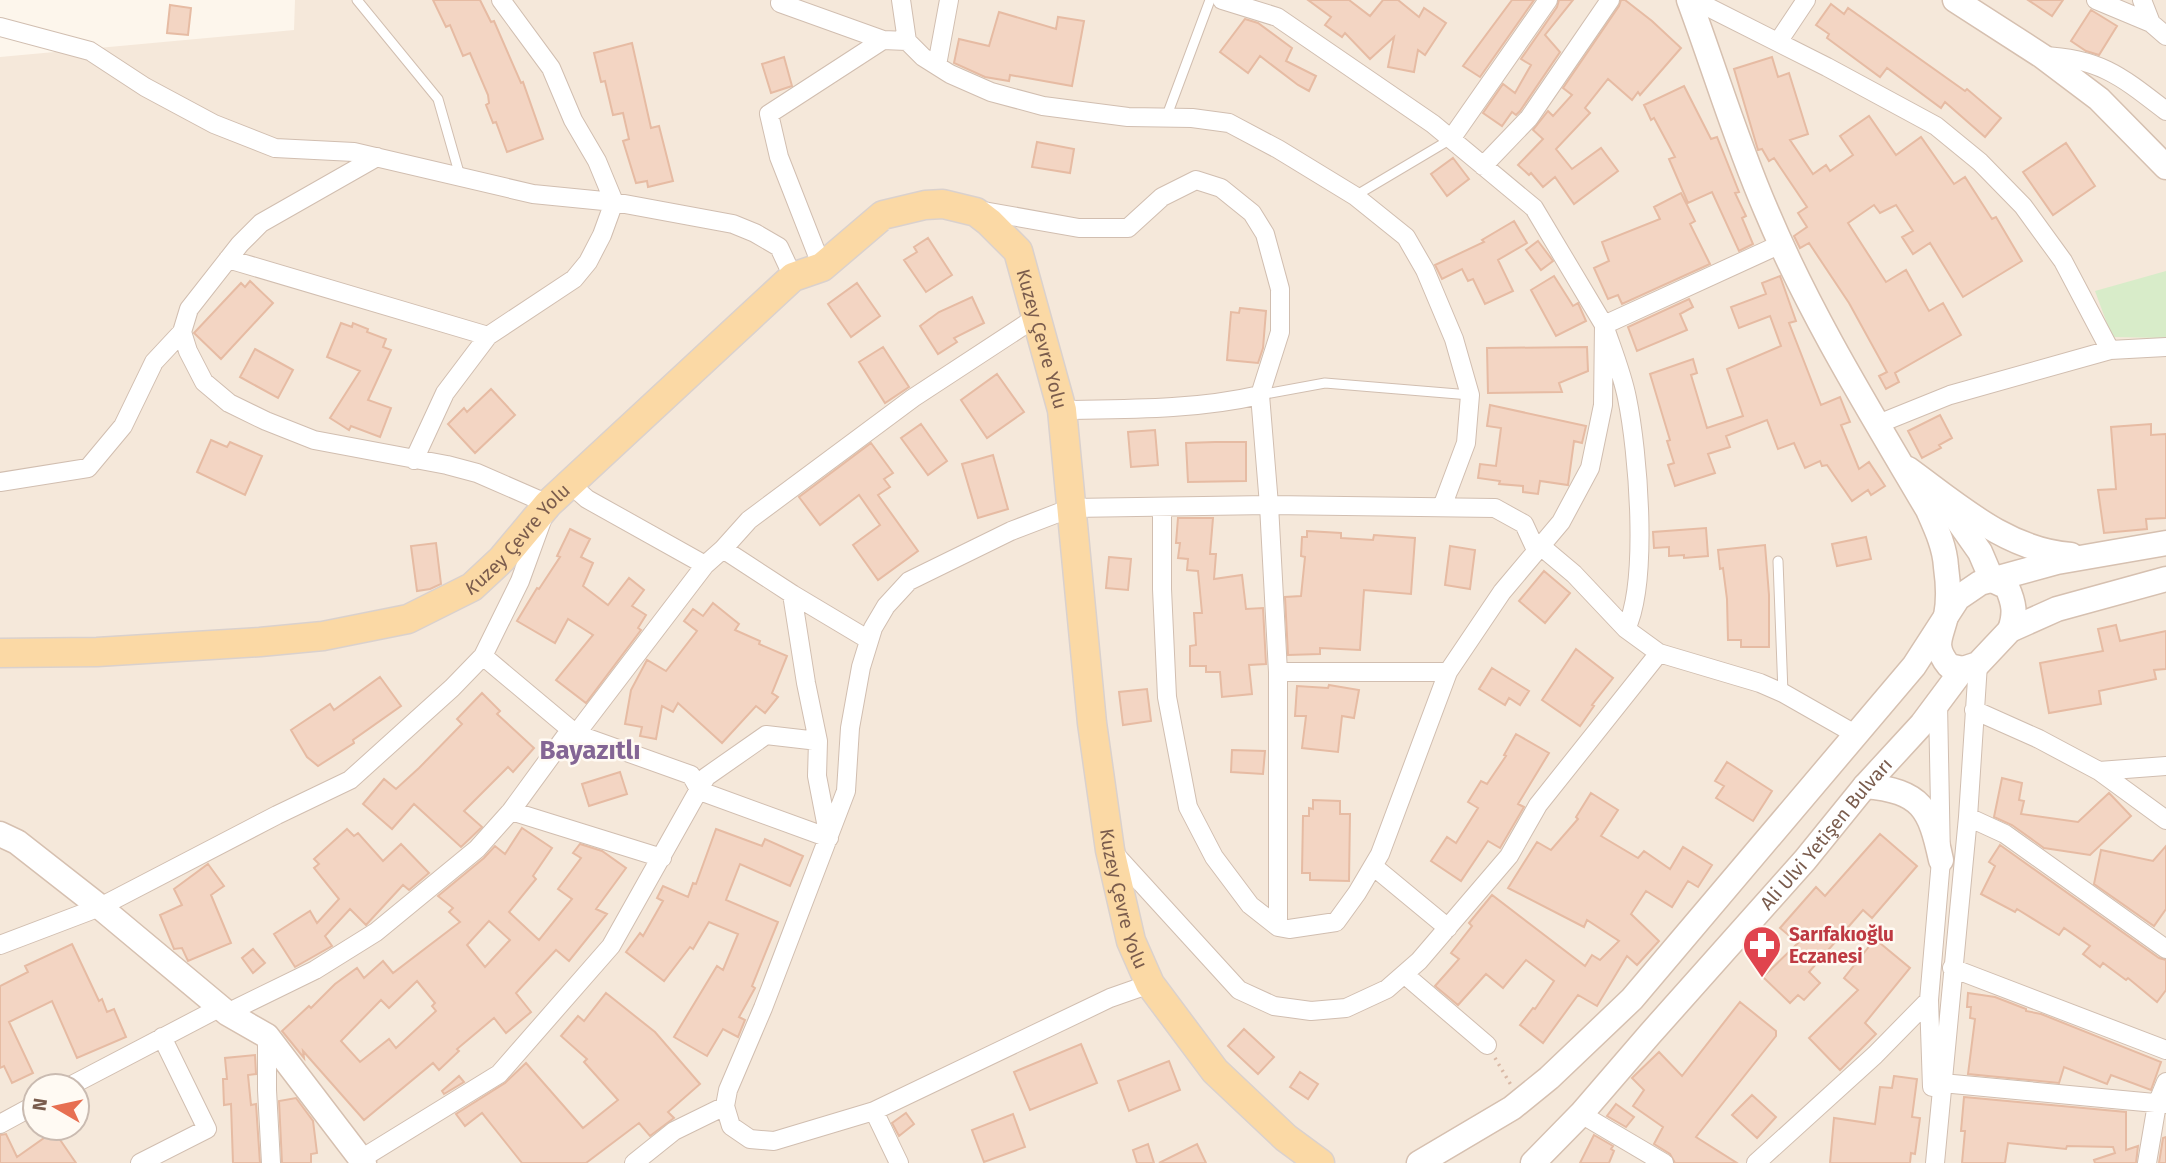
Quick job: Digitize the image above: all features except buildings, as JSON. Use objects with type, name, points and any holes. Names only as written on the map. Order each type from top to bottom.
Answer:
[{"type":"main road","name":"Kuzey Çevre Yolu","points":[[0,653],[97,652],[260,642],[323,636],[408,619],[472,587],[502,559],[548,504],[793,277],[822,267],[883,215],[925,205],[943,204],[976,212],[1018,251],[1062,410],[1092,723],[1110,849],[1131,941],[1150,984],[1215,1071],[1286,1138],[1320,1163]]},
{"type":"street","points":[[414,460],[445,394],[488,336],[574,279],[588,262],[614,202],[597,161],[573,120],[551,68],[501,0]]},
{"type":"street","points":[[901,0],[907,41]]},
{"type":"street","points":[[936,65],[949,0]]},
{"type":"street","points":[[1222,0],[1277,17]]},
{"type":"street","points":[[1256,0],[1433,124],[1534,208],[1604,325],[1627,397],[1634,452],[1638,514],[1637,597],[1626,629]]},
{"type":"street","points":[[1451,139],[1548,0]]},
{"type":"street","points":[[1483,166],[1529,118],[1610,0]]},
{"type":"street","points":[[1689,0],[1732,123],[1781,244],[1824,328],[1928,510],[1939,536],[1946,565],[1946,615],[1939,636],[1939,649],[1949,666],[1970,666],[1974,710],[1968,817],[1935,1163]]},
{"type":"street","points":[[1694,0],[1936,126],[1980,162],[2023,206],[2063,261],[2110,350]]},
{"type":"street","points":[[1778,42],[1806,0]]},
{"type":"street","points":[[1955,0],[2042,56],[2099,99],[2166,167]]},
{"type":"street","points":[[2096,0],[2151,23],[2166,36]]},
{"type":"street","points":[[2142,0],[2151,23]]},
{"type":"street","points":[[780,4],[883,40],[907,41],[950,74],[991,92],[1043,106],[1128,117],[1229,123],[1278,149],[1355,197],[1406,237],[1425,270],[1454,339],[1470,395],[1466,443],[1442,507]]},
{"type":"street","points":[[0,27],[90,51],[145,87],[214,124],[275,148],[354,152],[533,194],[614,202],[733,224],[779,247],[793,277]]},
{"type":"street","points":[[822,267],[779,158],[769,114],[883,40]]},
{"type":"street","points":[[2042,56],[2073,57],[2104,68],[2131,84],[2166,111]]},
{"type":"street","points":[[0,482],[88,468],[123,426],[153,362],[182,332],[189,309],[228,259],[261,223],[377,157]]},
{"type":"street","points":[[961,207],[1079,228],[1128,228],[1162,197],[1196,180],[1221,188],[1252,213],[1265,234],[1280,289],[1280,332],[1261,394],[1278,672],[1278,927]]},
{"type":"street","points":[[1604,325],[1781,244]]},
{"type":"street","points":[[228,259],[488,336]]},
{"type":"street","points":[[91,1075],[162,1037],[315,970],[376,932],[477,849],[512,811],[565,737],[576,734],[705,565],[749,520],[902,406],[1035,318]]},
{"type":"street","points":[[1162,508],[1162,589],[1167,697],[1188,807],[1221,867],[1250,905],[1278,927],[1289,929],[1336,922],[1373,866],[1448,672],[1486,613],[1561,522],[1590,468],[1603,405],[1604,325]]},
{"type":"street","points":[[0,945],[100,907],[350,779],[452,688],[483,656],[520,581],[548,504],[477,473],[314,440],[266,421],[229,403],[204,382],[188,351],[182,332]]},
{"type":"street","points":[[1878,424],[1950,395],[2110,350],[2166,348]]},
{"type":"street","points":[[1062,410],[1163,408],[1211,404],[1261,394]]},
{"type":"street","points":[[1902,464],[1976,519],[2004,536],[2047,552],[2091,556]]},
{"type":"street","points":[[1902,464],[1954,513],[1980,552],[1992,580],[2007,587],[2015,617],[2010,630]]},
{"type":"street","points":[[570,484],[587,499],[705,565]]},
{"type":"street","points":[[1150,984],[1110,998],[874,1111],[774,1141],[750,1139],[731,1126],[725,1106],[727,1090],[763,1007],[846,791],[850,728],[861,667],[873,628],[886,606],[909,581],[1011,530],[1071,508],[1495,508],[1524,524],[1536,550]]},
{"type":"street","points":[[1423,1163],[1521,1101],[1632,999],[1914,666],[1958,598],[1980,583],[2057,562],[2166,544]]},
{"type":"street","points":[[1536,550],[1543,548],[1574,574],[1626,629],[1659,653],[1679,661],[1731,673],[1783,693],[1855,734]]},
{"type":"street","points":[[723,549],[869,639]]},
{"type":"street","name":"Ali Ulvi Yetişen Bulvarı","points":[[1533,1163],[1581,1114],[1805,860],[1865,786],[1904,745],[1970,666],[2010,630],[2057,609],[2166,579]]},
{"type":"street","points":[[792,594],[818,741],[817,776],[829,838]]},
{"type":"street","points":[[1110,849],[1239,990],[1274,1006],[1311,1011],[1346,1008],[1387,989],[1419,961],[1509,856],[1538,805],[1659,653]]},
{"type":"street","points":[[483,656],[576,734],[691,775],[700,791],[829,838]]},
{"type":"street","points":[[1278,672],[1448,672]]},
{"type":"street","points":[[1935,1163],[1929,1000],[1941,860],[1938,703]]},
{"type":"street","points":[[1974,710],[2039,739],[2099,771],[2166,820]]},
{"type":"street","points":[[0,834],[17,842],[100,907],[224,1010],[267,1036],[362,1161],[499,1074],[611,946],[706,777],[766,735],[818,741]]},
{"type":"street","points":[[2099,771],[2166,766]]},
{"type":"street","points":[[1865,786],[1882,787],[1900,794],[1925,810],[1931,818],[1941,860]]},
{"type":"street","points":[[512,811],[662,858]]},
{"type":"street","points":[[1968,817],[2005,834],[2166,949]]},
{"type":"street","points":[[1373,866],[1447,928]]},
{"type":"street","points":[[1952,968],[2166,1049]]},
{"type":"street","points":[[1404,974],[1487,1045]]},
{"type":"street","points":[[1756,1163],[1875,1055],[1929,1000]]},
{"type":"street","points":[[267,1036],[271,1163]]},
{"type":"street","points":[[140,1163],[207,1129],[162,1037]]},
{"type":"street","points":[[2147,1163],[2166,1082]]},
{"type":"street","points":[[1942,1083],[2162,1104]]},
{"type":"street","points":[[634,1163],[674,1131],[725,1106]]},
{"type":"street","points":[[874,1111],[899,1163]]},
{"type":"street","points":[[0,1124],[21,1113]]},
{"type":"street","points":[[1581,1114],[1664,1163]]},
{"type":"lane","points":[[357,0],[438,99],[460,176]]},
{"type":"lane","points":[[1166,118],[1210,0]]},
{"type":"lane","points":[[1355,197],[1451,139]]},
{"type":"lane","points":[[1261,394],[1325,383],[1470,395]]},
{"type":"lane","points":[[1778,561],[1783,693]]},
{"type":"path","points":[[1487,1045],[1521,1101]]},
{"type":"shaded area","points":[[295,0],[2166,0],[2166,1163],[0,1163],[0,57],[294,30]]},
{"type":"green space","points":[[2166,271],[2166,338],[2112,337],[2095,291]]},
{"type":"place","name":"Sarıfakıoğlu Eczanesi","points":[[1762,979]]},
{"type":"district","name":"Bayazıtlı","points":[[590,750]]}]
